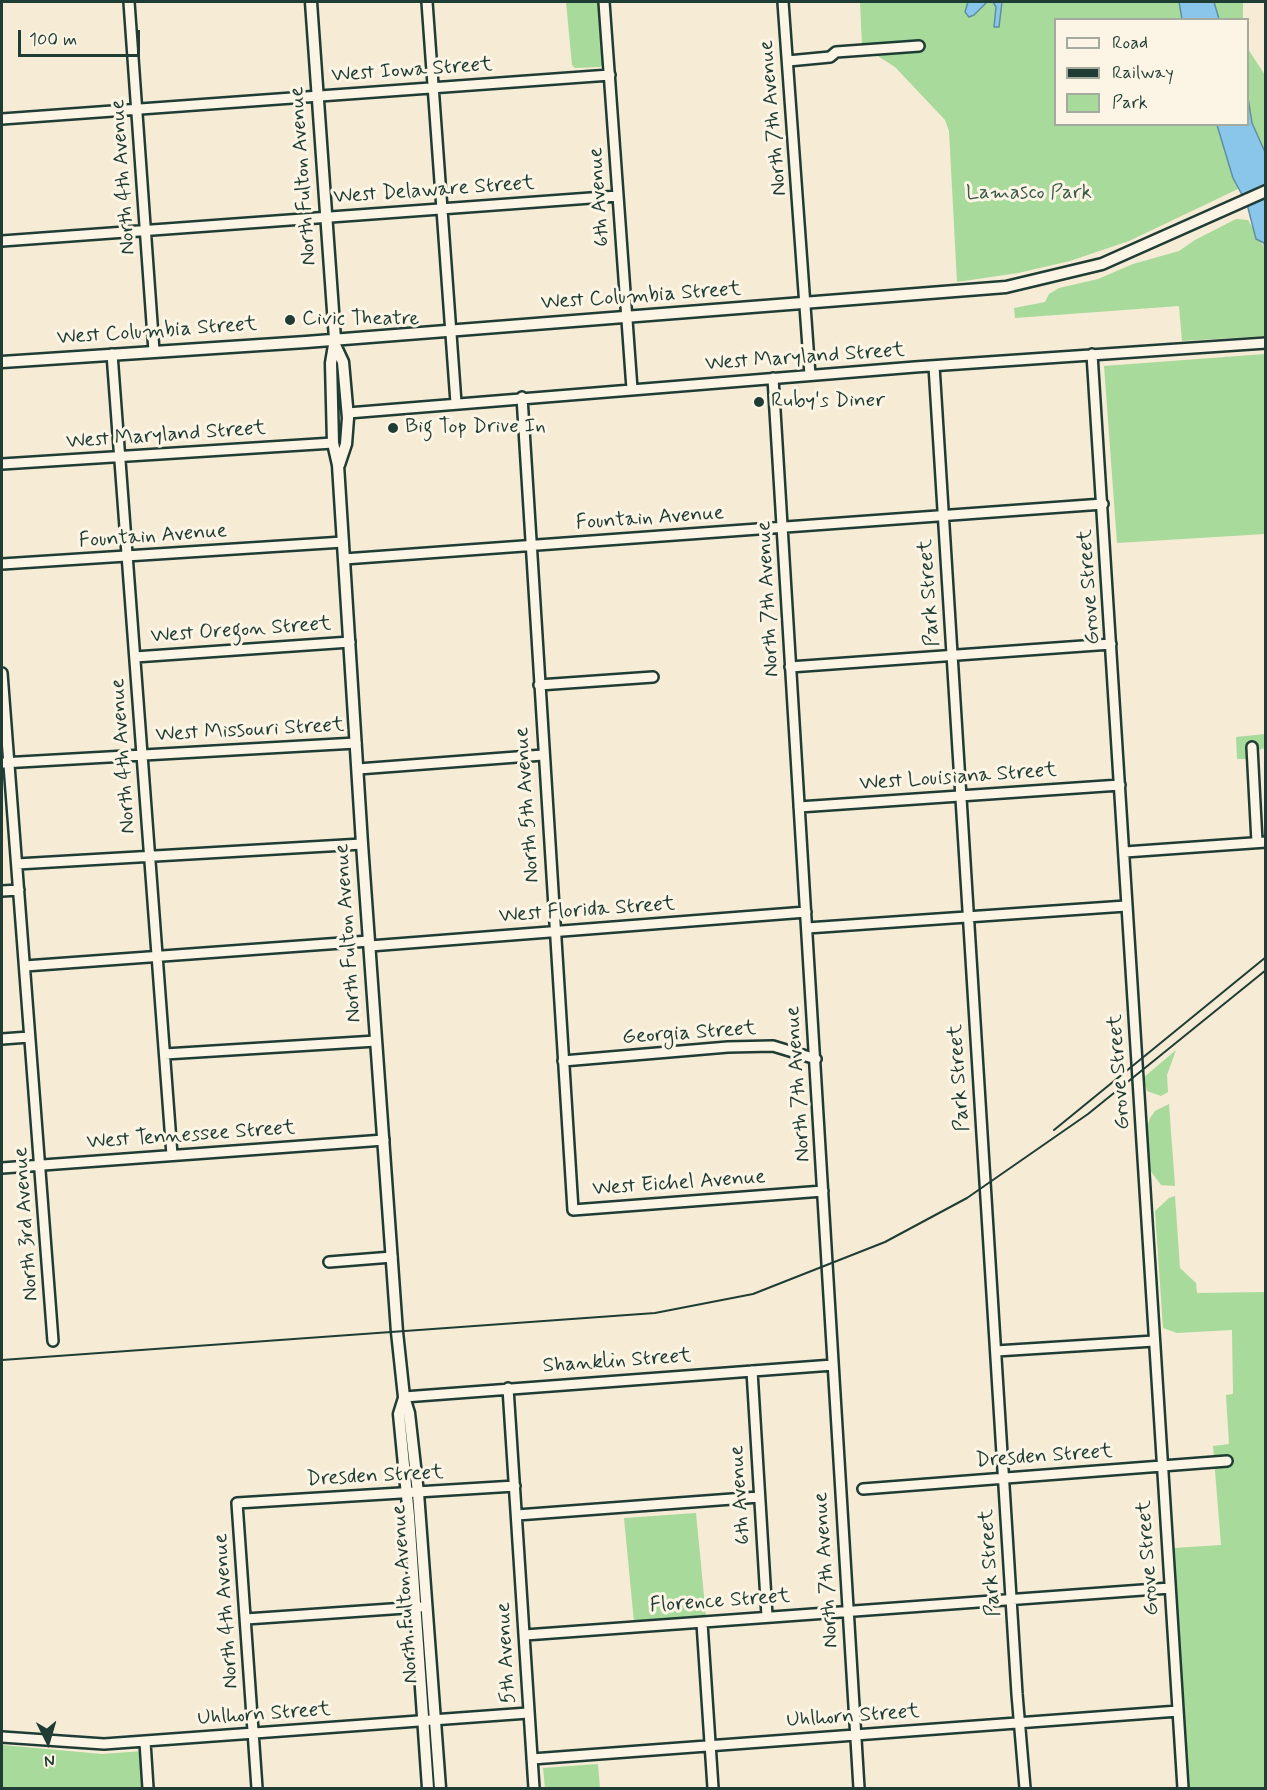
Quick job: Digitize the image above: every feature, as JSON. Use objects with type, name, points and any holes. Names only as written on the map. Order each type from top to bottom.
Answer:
[{"type":"main road","name":"North Fulton Avenue","points":[[311,2],[336,343],[343,362],[348,413],[346,444],[339,465]]},
{"type":"main road","name":"West Columbia Street","points":[[2,362],[154,351],[336,343],[450,330],[987,290],[1039,281],[1102,264],[1182,230],[1266,190]]},
{"type":"main road","name":"North Fulton Avenue","points":[[336,343],[331,363],[333,444],[339,465],[362,844],[392,1257],[404,1397],[409,1413],[430,1720],[440,1788]]},
{"type":"main road","name":"North Fulton Avenue","points":[[428,1788],[430,1720]]},
{"type":"street","name":"North 4th Avenue","points":[[129,2],[154,351]]},
{"type":"street","points":[[427,2],[456,403]]},
{"type":"street","name":"6th Avenue","points":[[604,2],[632,389]]},
{"type":"street","name":"North 7th Avenue","points":[[783,2],[810,375]]},
{"type":"street","points":[[788,61],[830,57],[836,52],[919,46]]},
{"type":"street","name":"West Iowa Street","points":[[2,119],[610,75]]},
{"type":"street","name":"West Delaware Street","points":[[2,241],[618,196]]},
{"type":"street","name":"West Maryland Street","points":[[348,413],[810,375],[1092,354],[1266,344]]},
{"type":"street","name":"North 4th Avenue","points":[[112,354],[172,1155]]},
{"type":"street","name":"Grove Street","points":[[1092,354],[1125,852],[1126,906],[1161,1466],[1184,1788]]},
{"type":"street","name":"Park Street","points":[[934,366],[1003,1478],[1025,1788]]},
{"type":"street","name":"North 7th Avenue","points":[[773,378],[859,1788]]},
{"type":"street","name":"North 5th Avenue","points":[[522,397],[573,1210]]},
{"type":"street","name":"West Maryland Street","points":[[2,465],[333,444]]},
{"type":"street","name":"Fountain Avenue","points":[[344,559],[1103,504]]},
{"type":"street","name":"Fountain Avenue","points":[[2,564],[343,543]]},
{"type":"street","name":"West Oregon Street","points":[[135,657],[350,642]]},
{"type":"street","points":[[790,667],[1111,644]]},
{"type":"street","name":"North 3rd Avenue","points":[[2,673],[5,763],[17,864],[53,1341]]},
{"type":"street","points":[[539,685],[653,677]]},
{"type":"street","name":"West Missouri Street","points":[[5,763],[356,743]]},
{"type":"street","points":[[1125,852],[1261,842],[1252,747]]},
{"type":"street","points":[[358,769],[543,755]]},
{"type":"street","name":"West Louisiana Street","points":[[799,807],[1120,785]]},
{"type":"street","points":[[17,864],[362,844]]},
{"type":"street","points":[[2,891],[19,890]]},
{"type":"street","points":[[807,928],[1126,906]]},
{"type":"street","name":"West Florida Street","points":[[25,966],[555,932],[806,912]]},
{"type":"street","points":[[2,1039],[29,1037]]},
{"type":"street","points":[[165,1054],[376,1041]]},
{"type":"street","name":"Georgia Street","points":[[563,1061],[728,1047],[773,1046],[816,1059]]},
{"type":"street","name":"West Tennessee Street","points":[[2,1168],[384,1140]]},
{"type":"street","name":"West Eichel Avenue","points":[[573,1210],[824,1191]]},
{"type":"street","points":[[329,1262],[392,1257]]},
{"type":"street","points":[[996,1351],[1154,1341]]},
{"type":"street","name":"Shanklin Street","points":[[404,1397],[833,1365]]},
{"type":"street","name":"6th Avenue","points":[[752,1371],[768,1616]]},
{"type":"street","points":[[508,1388],[517,1515],[759,1497]]},
{"type":"street","name":"Dresden Street","points":[[863,1489],[1227,1461]]},
{"type":"street","name":"Dresden Street","points":[[237,1503],[515,1486]]},
{"type":"street","name":"North 4th Avenue","points":[[237,1503],[257,1788]]},
{"type":"street","name":"5th Avenue","points":[[517,1515],[534,1788]]},
{"type":"street","name":"Florence Street","points":[[525,1635],[1170,1588]]},
{"type":"street","points":[[246,1619],[421,1607]]},
{"type":"street","points":[[702,1623],[712,1788]]},
{"type":"street","name":"Uhlhorn Street","points":[[532,1759],[1178,1711]]},
{"type":"street","name":"Uhlhorn Street","points":[[2,1737],[92,1744],[145,1742],[528,1713]]},
{"type":"street","points":[[145,1742],[148,1788]]},
{"type":"green space","points":[[566,2],[599,2],[604,63],[600,67],[575,68],[572,65]]},
{"type":"green space","name":"Lamasco Park","points":[[860,2],[1179,2],[1182,18],[1054,18],[1054,126],[1217,126],[1238,189],[1129,241],[1070,261],[1018,273],[957,282],[949,131],[945,120],[895,67],[862,46]]},
{"type":"green space","points":[[1214,2],[1243,2],[1243,18],[1219,18]]},
{"type":"green space","points":[[1249,51],[1265,75],[1265,152],[1252,123],[1249,104]]},
{"type":"green space","points":[[1236,219],[1248,220],[1265,249],[1265,336],[1182,341],[1179,306],[1015,318],[1014,308],[1045,302],[1049,294],[1059,288],[1098,279],[1133,264],[1179,251]]},
{"type":"green space","points":[[1265,354],[1265,534],[1117,543],[1104,366]]},
{"type":"green space","points":[[1265,734],[1265,748],[1250,752],[1248,759],[1237,759],[1236,737]]},
{"type":"green space","points":[[1176,1050],[1167,1075],[1168,1092],[1161,1096],[1147,1091],[1143,1078]]},
{"type":"green space","points":[[1169,1104],[1175,1186],[1161,1185],[1149,1169],[1147,1127],[1155,1111]]},
{"type":"green space","points":[[1175,1196],[1180,1268],[1196,1283],[1197,1293],[1265,1292],[1265,1788],[1188,1788],[1174,1548],[1221,1545],[1213,1446],[1229,1444],[1226,1395],[1233,1394],[1232,1330],[1177,1333],[1163,1328],[1155,1211],[1169,1198]]},
{"type":"green space","points":[[696,1513],[706,1617],[634,1622],[624,1518]]},
{"type":"green space","points":[[2,1745],[102,1754],[143,1751],[146,1788],[2,1788]]},
{"type":"green space","points":[[598,1764],[600,1788],[545,1788],[543,1768]]},
{"type":"water","points":[[968,2],[987,2],[969,17],[965,12]]},
{"type":"water","points":[[993,2],[1002,2],[999,27],[994,27],[996,7]]},
{"type":"water","points":[[1179,2],[1214,2],[1219,18],[1182,18]]},
{"type":"water","points":[[1249,104],[1252,123],[1265,152],[1265,249],[1264,243],[1256,239],[1247,204],[1233,178],[1217,126],[1249,126]]},
{"type":"railway","points":[[1054,1130],[1266,957]]},
{"type":"railway","points":[[2,1360],[655,1313],[753,1294],[885,1242],[967,1198],[1088,1114],[1266,970]]},
{"type":"place","name":"Civic Theatre","points":[[290,320]]},
{"type":"place","name":"Ruby's Diner","points":[[759,402]]},
{"type":"place","name":"Big Top Drive In","points":[[393,428]]}]
